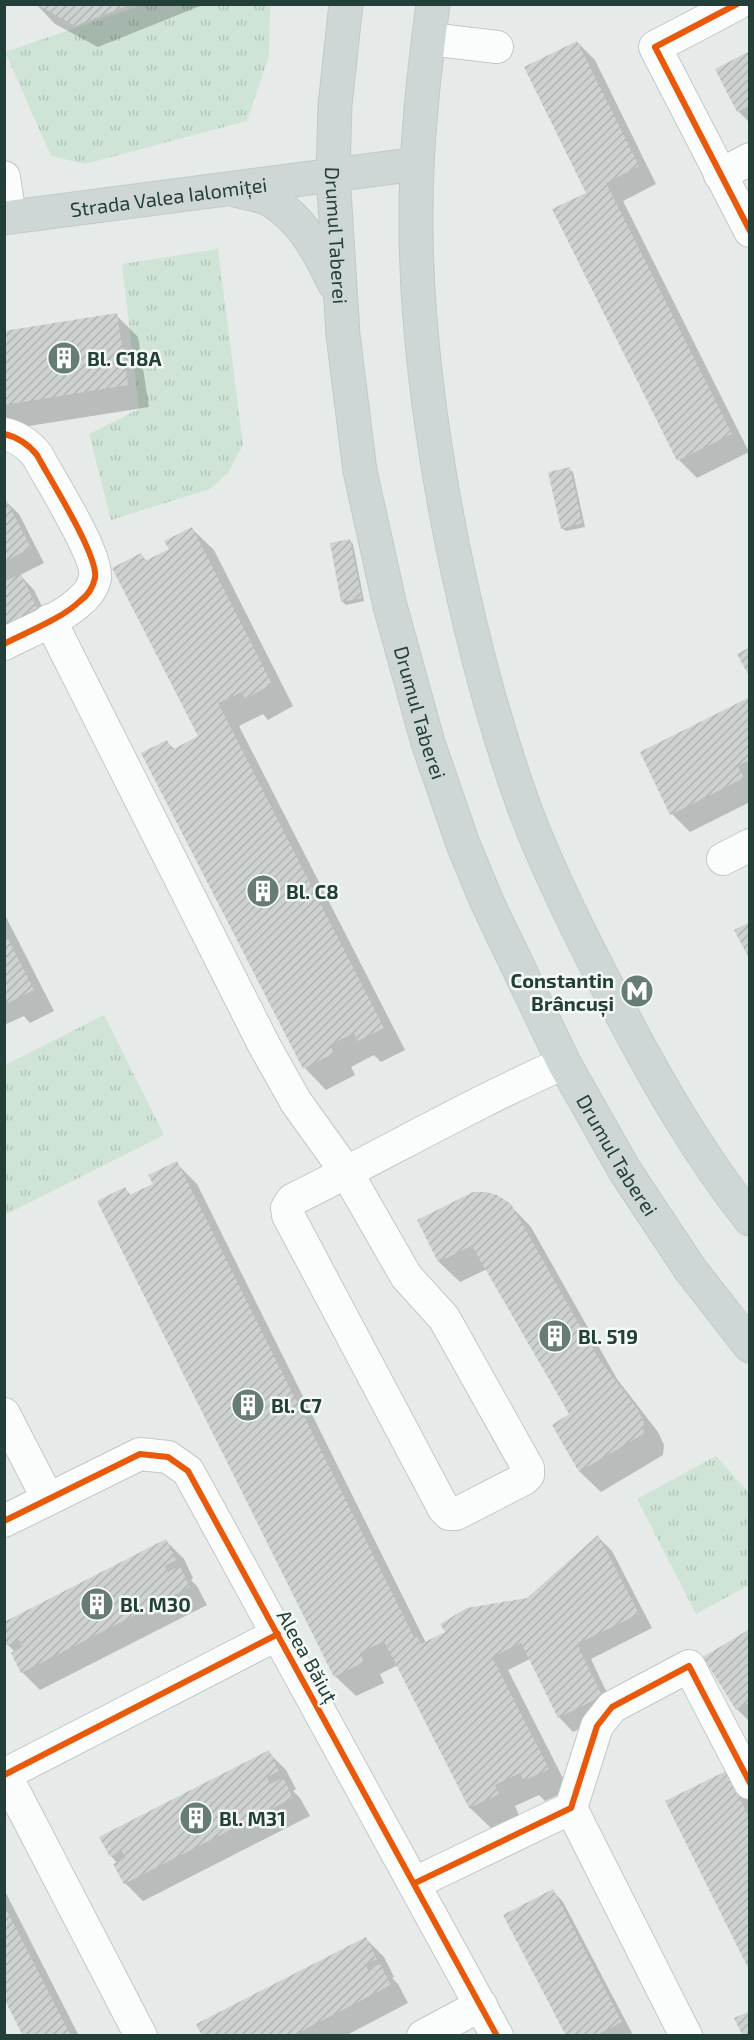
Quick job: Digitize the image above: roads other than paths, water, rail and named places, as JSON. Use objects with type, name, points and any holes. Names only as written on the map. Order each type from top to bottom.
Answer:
[{"type":"main road","name":"Drumul Taberei","points":[[346,4],[335,105],[333,174],[343,335],[360,471],[390,606],[428,743],[463,844],[487,902],[564,1063],[625,1171],[690,1269],[750,1346]]},
{"type":"main road","points":[[433,4],[417,164],[416,213],[420,329],[435,456],[459,578],[490,705],[527,814],[592,959],[685,1128],[750,1219]]},
{"type":"main road","name":"Strada Valea Ialomiței","points":[[7,217],[417,164]]},
{"type":"main road","points":[[229,188],[271,200],[302,226],[323,260],[340,296]]},
{"type":"street","points":[[737,4],[655,46],[750,231]]},
{"type":"street","points":[[429,39],[497,47]]},
{"type":"street","points":[[720,175],[750,159]]},
{"type":"street","points":[[4,177],[7,217]]},
{"type":"street","points":[[4,434],[29,445],[37,455],[83,539],[92,561],[95,577],[90,590],[81,601],[4,644]]},
{"type":"street","points":[[50,620],[264,1045],[296,1102],[346,1173],[406,1276],[444,1318],[528,1468],[528,1475],[524,1479],[456,1514],[449,1514],[444,1509],[288,1215],[287,1208],[292,1200],[346,1173],[512,1086],[564,1063]]},
{"type":"street","points":[[4,1414],[48,1499]]},
{"type":"street","name":"Aleea Băiuț","points":[[4,1521],[140,1454],[168,1457],[188,1471],[497,2036]]},
{"type":"street","points":[[141,2036],[5,1774],[278,1634]]},
{"type":"street","points":[[686,2036],[571,1808],[597,1726],[612,1707],[689,1666],[739,1739],[750,1783]]},
{"type":"street","points":[[415,1883],[571,1808]]},
{"type":"street","points":[[423,2036],[481,2005]]},
{"type":"place","name":"Bl. C18A","points":[[64,358]]},
{"type":"place","name":"Bl. C8","points":[[263,891]]},
{"type":"place","name":"Constantin Brâncuși","points":[[637,991]]},
{"type":"place","name":"Bl. 519","points":[[555,1336]]},
{"type":"place","name":"Bl. C7","points":[[248,1405]]},
{"type":"place","name":"Bl. M30","points":[[97,1604]]},
{"type":"place","name":"Bl. M31","points":[[196,1818]]}]
